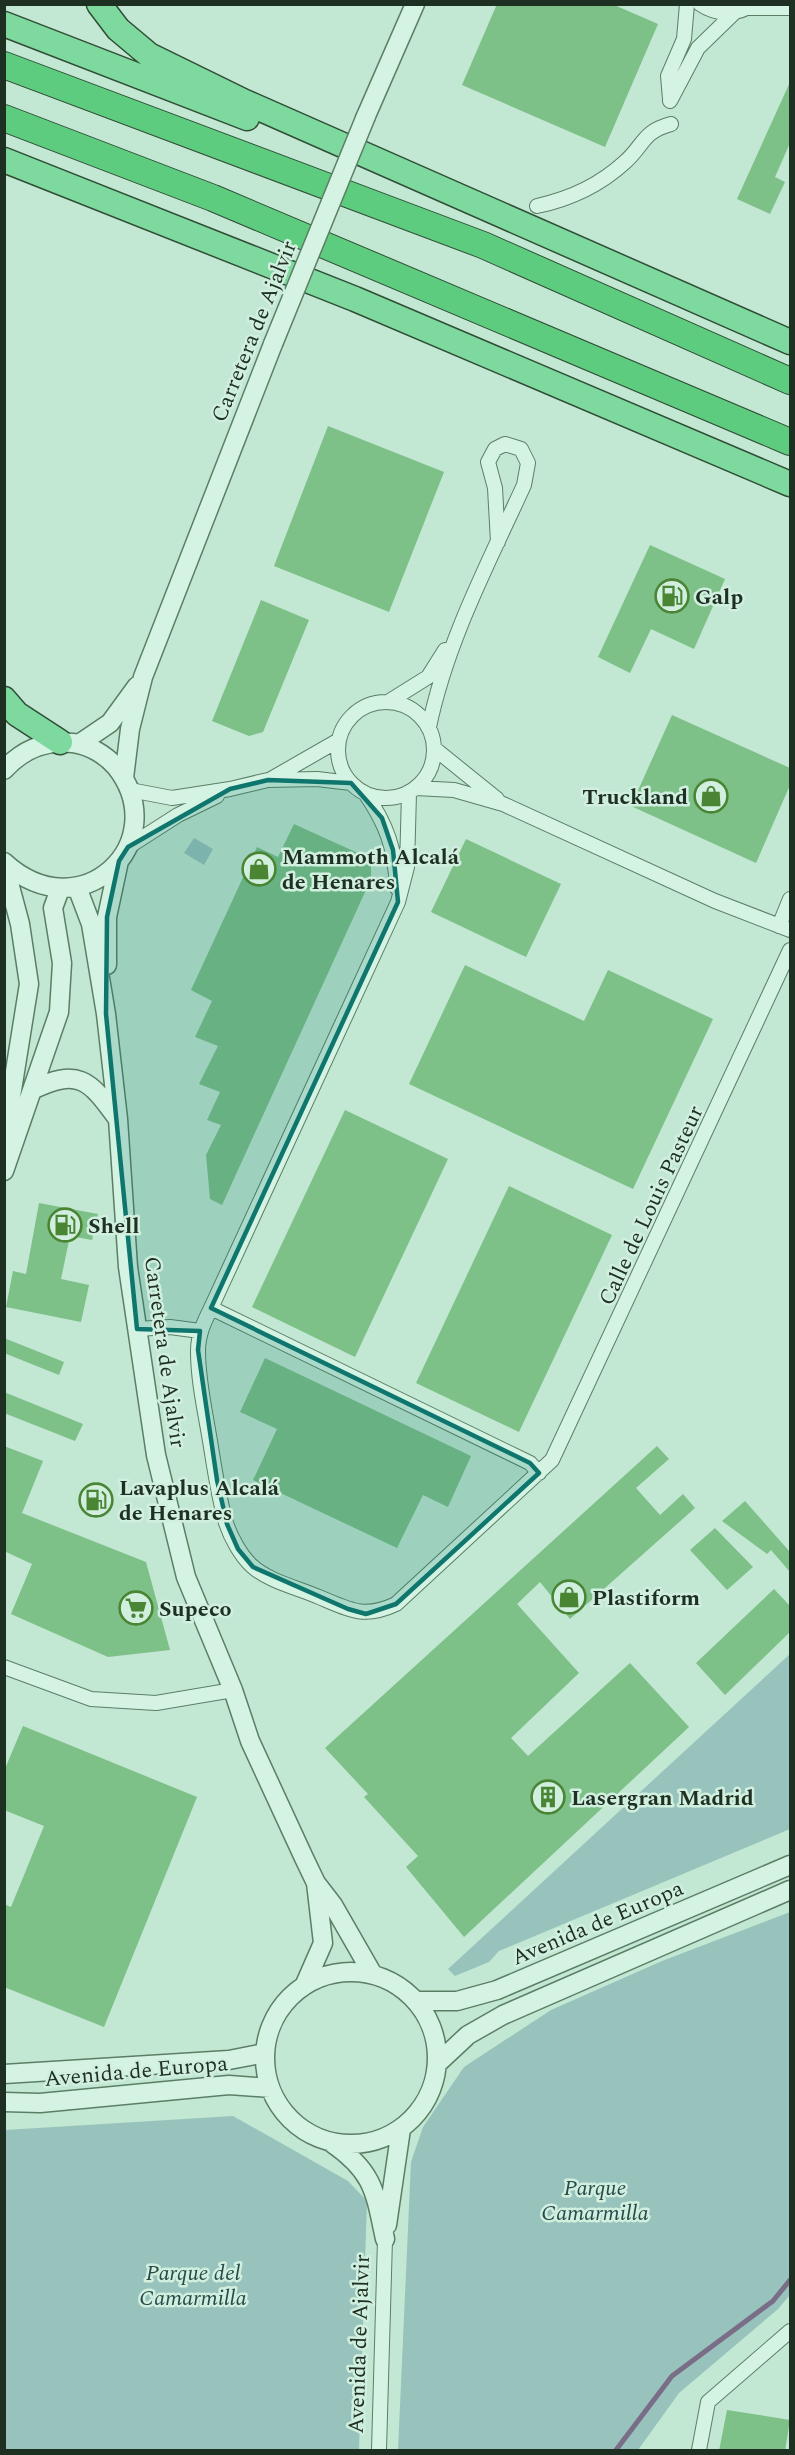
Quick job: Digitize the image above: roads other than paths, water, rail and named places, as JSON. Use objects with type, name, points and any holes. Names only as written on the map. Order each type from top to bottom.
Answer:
[{"type":"highway","points":[[99,4],[118,29],[149,55],[245,102],[790,342]]},
{"type":"highway","points":[[4,24],[499,213]]},
{"type":"highway","points":[[4,65],[483,245],[790,381]]},
{"type":"highway","points":[[4,118],[213,198],[790,442]]},
{"type":"highway","points":[[4,160],[355,299],[790,484]]},
{"type":"highway","points":[[4,165],[44,175]]},
{"type":"highway","points":[[4,699],[17,714],[70,743]]},
{"type":"street","name":"Carretera de Ajalvir","points":[[106,1014],[107,917],[134,819],[127,784],[130,729],[143,677],[273,344],[366,116],[415,4]]},
{"type":"street","points":[[687,4],[684,39],[668,76],[670,101],[698,48],[734,13],[751,6],[790,8]]},
{"type":"street","points":[[700,4],[720,13],[734,13]]},
{"type":"street","points":[[537,206],[561,201],[612,174],[654,129],[671,124]]},
{"type":"street","points":[[429,727],[435,696],[457,631],[498,542],[524,485],[528,463],[521,449],[505,444],[495,449],[488,462],[495,488],[498,542]]},
{"type":"street","points":[[388,702],[428,677],[457,631]]},
{"type":"street","name":"Carretera de Ajalvir","points":[[70,743],[110,723],[143,677]]},
{"type":"street","points":[[412,791],[426,778],[433,764],[435,749],[429,727],[418,714],[404,705],[388,702],[371,704],[357,712],[346,724],[339,740],[339,755],[343,770],[351,783],[365,793],[379,798],[394,798],[412,791],[454,790],[503,804],[715,901],[784,928],[790,899]]},
{"type":"street","points":[[268,780],[339,740]]},
{"type":"street","points":[[4,770],[16,757],[36,746],[70,743],[105,757],[127,784],[172,798],[230,789],[268,780],[317,779],[351,783]]},
{"type":"street","points":[[435,749],[503,804]]},
{"type":"street","points":[[4,863],[20,876],[39,885],[68,888],[100,878],[123,854],[177,815],[230,789]]},
{"type":"street","name":"Calle de Louis Pasteur","points":[[412,791],[407,867],[398,902],[200,1331],[198,1350],[202,1395],[226,1524],[238,1549],[253,1567],[269,1576],[348,1609],[366,1614],[380,1612],[396,1604],[552,1460],[790,950]]},
{"type":"street","points":[[365,793],[382,818],[393,850],[398,902]]},
{"type":"street","points":[[4,863],[20,924],[28,984],[4,1140]]},
{"type":"street","name":"Carretera de Ajalvir","points":[[68,888],[91,924],[106,1014],[118,1119],[128,1267],[137,1329],[156,1455],[186,1577],[233,1690],[250,1741],[316,1883],[333,1905],[372,1973]]},
{"type":"street","points":[[4,1171],[59,1012],[62,963],[53,908],[68,888]]},
{"type":"street","points":[[32,1090],[56,1079],[74,1078],[88,1084],[102,1096],[118,1119]]},
{"type":"street","points":[[211,1308],[530,1463],[539,1473]]},
{"type":"street","points":[[137,1329],[170,1327],[200,1331]]},
{"type":"street","points":[[4,1667],[90,1699],[156,1703],[233,1690]]},
{"type":"street","name":"Avenida de Europa","points":[[416,2001],[458,2001],[497,1990],[790,1865]]},
{"type":"street","name":"Carretera de Ajalvir","points":[[305,1984],[323,1943],[316,1883]]},
{"type":"street","name":"Avenida de Europa","points":[[438,2063],[468,2035],[503,2015],[790,1890]]},
{"type":"street","points":[[337,1972],[372,1973],[397,1984],[416,2001],[429,2019],[436,2041],[438,2063],[432,2088],[420,2111],[401,2129],[367,2143],[330,2142],[314,2136],[288,2116],[270,2088],[265,2053],[271,2026],[282,2006],[305,1984],[337,1972]]},
{"type":"street","name":"Avenida de Europa","points":[[4,2074],[229,2060],[265,2053]]},
{"type":"street","name":"Avenida de Europa","points":[[4,2102],[40,2103],[229,2085],[270,2088]]},
{"type":"street","name":"Avenida de Ajalvir","points":[[379,2451],[386,2239],[401,2129]]},
{"type":"street","name":"Avenida de Ajalvir","points":[[330,2142],[363,2169],[374,2191],[386,2239]]},
{"type":"street","points":[[699,2451],[708,2402],[790,2331]]},
{"type":"waterway","points":[[616,2450],[672,2376],[773,2301],[790,2280]]},
{"type":"place","name":"Galp","points":[[672,596]]},
{"type":"place","name":"Truckland","points":[[711,796]]},
{"type":"place","name":"Mammoth Alcalá de Henares","points":[[259,869]]},
{"type":"place","name":"Shell","points":[[65,1225]]},
{"type":"place","name":"Lavaplus Alcalá de Henares","points":[[96,1500]]},
{"type":"place","name":"Plastiform","points":[[569,1597]]},
{"type":"place","name":"Supeco","points":[[136,1608]]},
{"type":"place","name":"Lasergran Madrid","points":[[548,1797]]},
{"type":"park label","name":"Parque Camarmilla","points":[[595,2200]]},
{"type":"park label","name":"Parque del Camarmilla","points":[[193,2284]]}]
